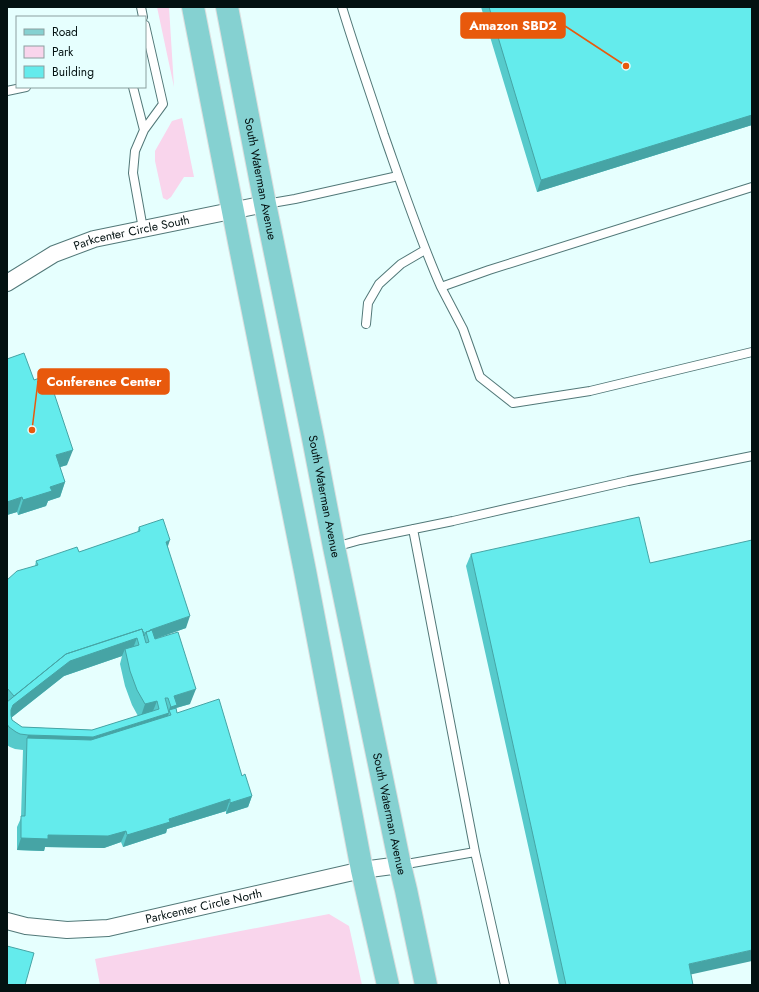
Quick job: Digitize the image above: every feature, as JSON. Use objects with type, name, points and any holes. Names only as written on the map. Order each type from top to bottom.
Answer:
[{"type":"main road","points":[[193,7],[362,870],[388,985]]},
{"type":"main road","name":"South Waterman Avenue","points":[[227,7],[334,547],[426,985]]},
{"type":"street","name":"Parkcenter Circle South","points":[[7,283],[54,254],[94,238],[265,204]]},
{"type":"street","name":"Parkcenter Circle North","points":[[7,921],[26,926],[67,930],[108,928],[362,870],[400,865]]},
{"type":"lane","points":[[342,7],[398,176],[425,250],[441,287],[463,330],[480,376],[513,403],[590,391],[752,352]]},
{"type":"lane","points":[[143,229],[133,173],[135,151],[144,130],[163,104],[146,29]]},
{"type":"lane","points":[[7,91],[21,88]]},
{"type":"lane","points":[[133,88],[144,130]]},
{"type":"lane","points":[[265,204],[295,199],[398,176]]},
{"type":"lane","points":[[441,287],[489,270],[752,187]]},
{"type":"lane","points":[[366,324],[368,303],[379,284],[401,264],[425,250]]},
{"type":"lane","points":[[334,547],[628,480],[752,456]]},
{"type":"lane","points":[[413,529],[475,852],[506,985]]},
{"type":"lane","points":[[400,865],[475,852]]},
{"type":"green space","points":[[157,7],[169,7],[174,87]]},
{"type":"green space","points":[[182,118],[194,177],[184,177],[171,197],[167,200],[163,198],[155,161],[155,151],[172,121]]},
{"type":"green space","points":[[329,914],[349,926],[362,985],[100,985],[95,959]]},
{"type":"building","points":[[489,7],[752,7],[752,115],[541,180]]},
{"type":"building","points":[[24,353],[34,380],[48,375],[73,450],[56,455],[65,482],[50,487],[52,491],[23,500],[22,497],[7,502],[7,359]]},
{"type":"building","points":[[639,517],[650,563],[752,540],[752,950],[689,964],[693,985],[566,985],[471,554]]},
{"type":"building","points":[[163,519],[170,540],[166,542],[190,616],[150,630],[146,632],[144,636],[142,629],[66,654],[14,696],[7,688],[7,580],[17,571],[38,565],[36,561],[77,547],[79,552],[140,531],[139,527]]},
{"type":"building","points":[[142,629],[146,643],[149,642],[146,632],[152,630],[155,639],[178,632],[196,689],[174,696],[177,705],[171,707],[168,698],[165,698],[169,713],[93,737],[28,735],[16,732],[7,724],[7,702],[66,654]],"holes":[[[137,638],[139,645],[125,649],[130,671],[137,690],[145,704],[157,701],[159,709],[92,730],[22,727],[12,720],[11,710],[13,705],[70,661]]]},
{"type":"building","points":[[219,699],[242,776],[245,774],[252,796],[230,803],[230,799],[169,819],[170,822],[127,835],[126,831],[108,836],[48,835],[48,839],[21,838],[21,816],[25,816],[27,738],[91,740],[171,715],[169,710],[176,708],[177,713]]},
{"type":"building","points":[[7,946],[34,953],[25,985],[7,985]]},
{"type":"place","name":"Amazon SBD2","points":[[626,66]]},
{"type":"place","name":"Conference Center","points":[[32,430]]}]
